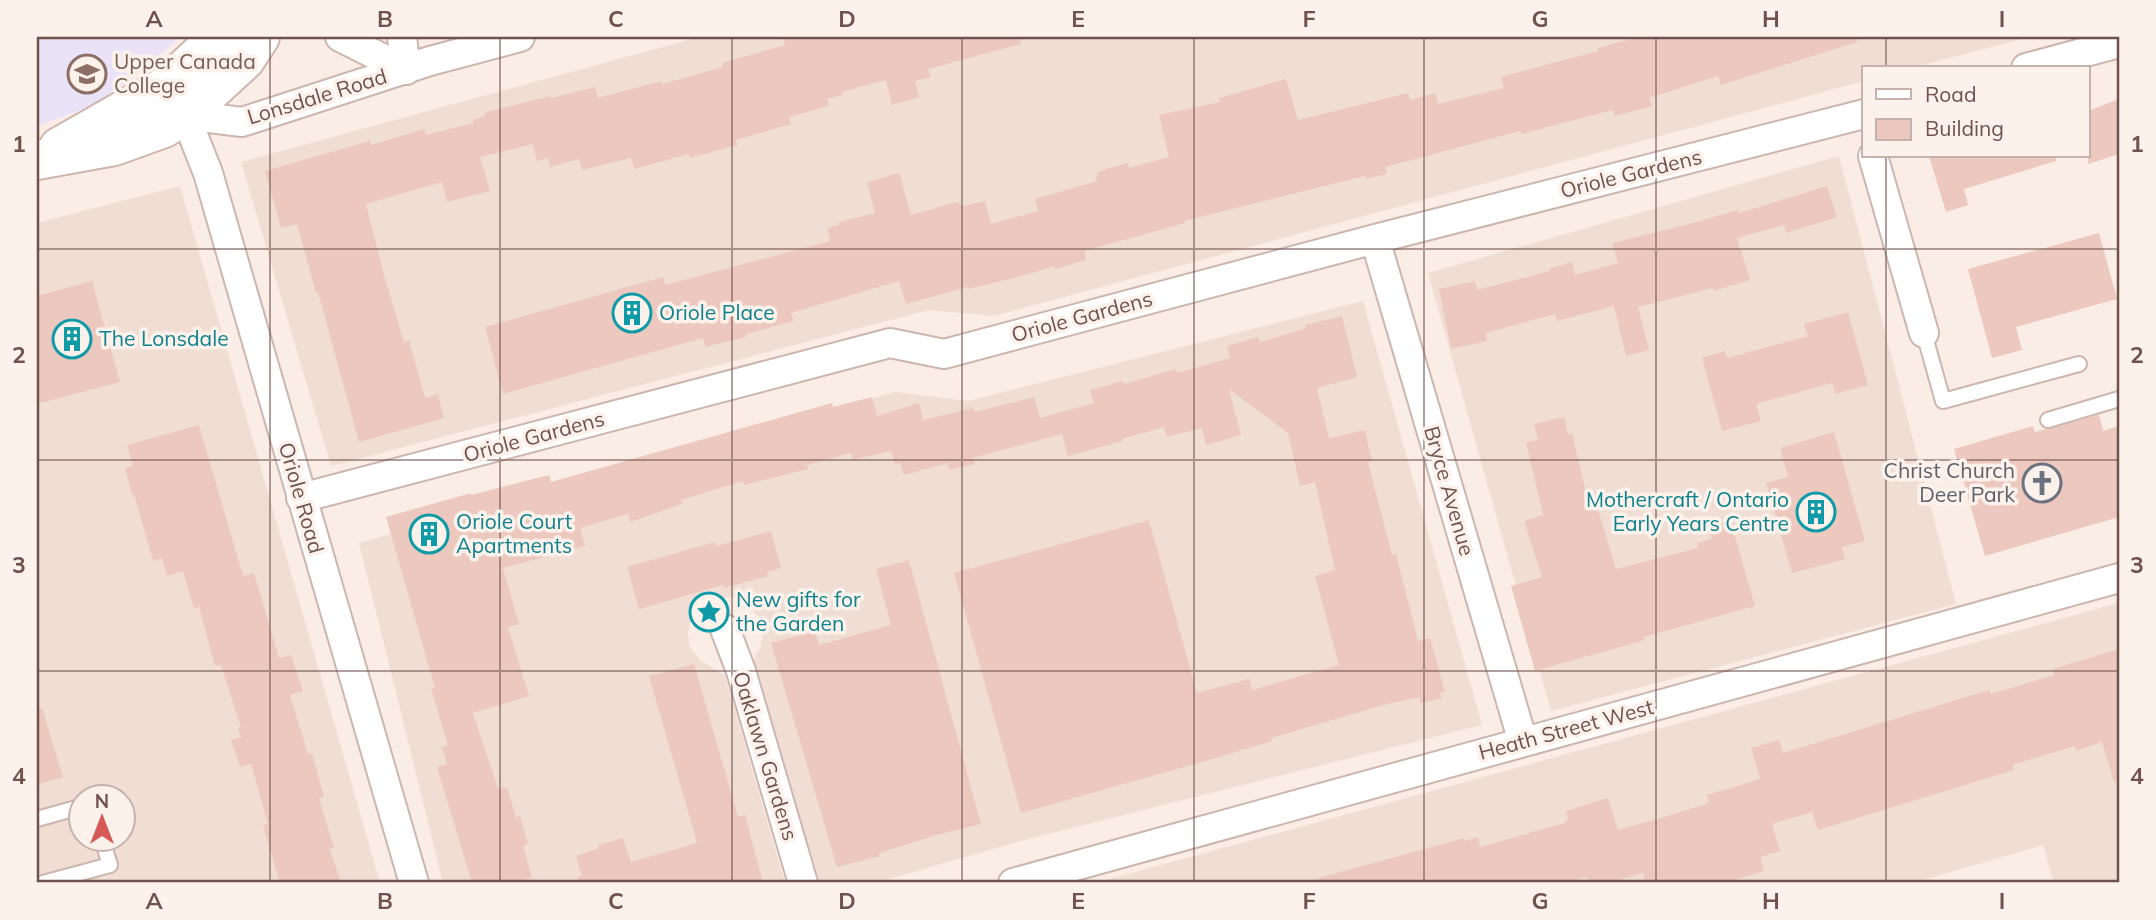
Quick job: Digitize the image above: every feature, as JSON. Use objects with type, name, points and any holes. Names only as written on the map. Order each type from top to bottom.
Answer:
[{"type":"main road","points":[[38,159],[114,146],[164,128],[185,115],[245,60],[260,37]]},
{"type":"main road","points":[[185,115],[181,91],[191,70],[217,38]]},
{"type":"main road","points":[[38,159],[154,94],[176,79],[217,38]]},
{"type":"street","name":"Lonsdale Road","points":[[340,37],[407,69]]},
{"type":"street","points":[[402,37],[407,69]]},
{"type":"street","name":"Lonsdale Road","points":[[185,115],[242,122],[407,69],[520,37]]},
{"type":"street","points":[[2033,66],[2119,43]]},
{"type":"street","name":"Oriole Road","points":[[185,115],[208,173],[414,883]]},
{"type":"street","name":"Oriole Gardens","points":[[301,498],[890,343],[944,354],[1375,239],[1862,117]]},
{"type":"street","points":[[1874,158],[1924,333]]},
{"type":"street","name":"Bryce Avenue","points":[[1375,239],[1523,742]]},
{"type":"street","name":"Heath Street West","points":[[1013,883],[1063,876],[1523,742],[2119,578]]},
{"type":"street","name":"Oaklawn Gardens","points":[[725,629],[741,671],[803,883]]},
{"type":"lane","points":[[1924,333],[1943,401],[2079,364]]},
{"type":"lane","points":[[2048,420],[2119,399]]},
{"type":"lane","points":[[37,819],[66,811]]},
{"type":"lane","points":[[43,883],[110,865],[106,853]]},
{"type":"shaded area","name":"Upper Canada College","points":[[37,37],[178,37],[172,45],[103,102],[37,126]]},
{"type":"shaded area","points":[[699,37],[2029,37],[1920,66],[1862,66],[1862,82],[994,316],[929,310],[331,466],[241,162]]},
{"type":"shaded area","points":[[1839,156],[1956,604],[1551,711],[1428,273]]},
{"type":"shaded area","points":[[180,186],[380,883],[37,883],[37,223]]},
{"type":"shaded area","points":[[1363,301],[1482,725],[1032,838],[875,883],[820,883],[754,665],[763,635],[760,620],[745,602],[734,597],[715,597],[695,612],[690,622],[690,648],[700,660],[725,675],[785,883],[443,883],[359,543],[895,392],[968,401]]},
{"type":"shaded area","points":[[2119,603],[2119,883],[2054,883],[2043,845],[1913,883],[1095,883]]},
{"type":"building","points":[[783,37],[1020,37],[1021,44],[928,69],[931,77],[915,81],[919,97],[892,105],[886,80],[841,92],[842,95],[827,99],[829,106],[789,117],[791,124],[736,140],[737,145],[690,158],[689,154],[634,169],[631,158],[582,170],[579,159],[550,167],[548,158],[537,161],[533,144],[480,157],[490,191],[447,202],[442,182],[366,204],[404,342],[409,340],[425,398],[438,394],[444,418],[359,442],[297,224],[281,228],[265,171],[370,141],[371,145],[424,129],[426,135],[473,123],[473,120],[485,116],[484,113],[550,96],[551,98],[595,87],[598,98],[661,81],[662,84],[723,67],[722,63],[785,45]]},
{"type":"building","points":[[1638,37],[1856,37],[1857,42],[1721,85],[1718,76],[1649,98],[1652,106],[1615,116],[1613,110],[1521,134],[1520,131],[1385,167],[1387,174],[1366,179],[1365,176],[1184,221],[1185,223],[1084,251],[1086,260],[1055,269],[1054,266],[906,304],[899,281],[791,313],[794,321],[746,334],[746,337],[705,347],[703,338],[503,394],[485,327],[663,277],[665,285],[830,241],[827,228],[839,225],[839,222],[875,213],[867,182],[899,173],[911,215],[957,202],[963,206],[985,201],[991,224],[1038,211],[1035,199],[1097,181],[1097,173],[1106,169],[1128,163],[1129,168],[1169,157],[1159,115],[1220,102],[1219,98],[1286,79],[1298,120],[1408,93],[1410,100],[1435,93],[1438,104],[1504,88],[1501,77],[1598,51],[1598,48]]},
{"type":"building","points":[[2119,99],[2119,154],[2088,164],[2090,158],[2090,110]]},
{"type":"building","points":[[1930,158],[2056,158],[2056,161],[1964,189],[1968,205],[1946,212]]},
{"type":"building","points":[[1827,186],[1837,217],[1786,233],[1784,225],[1737,238],[1750,280],[1714,291],[1713,288],[1638,307],[1649,350],[1626,356],[1614,306],[1557,321],[1555,314],[1486,333],[1487,341],[1451,349],[1439,289],[1475,281],[1477,290],[1550,271],[1549,269],[1572,262],[1575,275],[1618,263],[1612,243],[1738,210],[1739,213]]},
{"type":"building","points":[[2099,233],[2117,299],[2016,327],[2022,350],[1992,358],[1968,269]]},
{"type":"building","name":"The Lonsdale","points":[[92,281],[120,382],[37,404],[37,296]]},
{"type":"building","points":[[1848,312],[1868,385],[1835,394],[1832,383],[1756,404],[1761,421],[1722,431],[1702,358],[1725,351],[1727,358],[1808,336],[1804,324]]},
{"type":"building","points":[[1342,316],[1357,377],[1317,388],[1329,438],[1365,430],[1372,461],[1368,462],[1392,555],[1396,554],[1418,641],[1430,638],[1445,692],[1440,693],[1442,698],[1421,703],[1419,697],[1387,704],[1271,738],[1272,741],[1216,758],[1021,813],[954,573],[1149,520],[1197,693],[1249,679],[1252,690],[1339,665],[1315,576],[1335,570],[1315,482],[1300,486],[1288,433],[1229,389],[1241,435],[1206,445],[1202,428],[1167,437],[1164,427],[1068,456],[1062,434],[973,458],[975,464],[949,470],[948,463],[904,475],[900,463],[895,464],[891,451],[853,460],[851,453],[807,465],[808,469],[744,485],[743,481],[681,500],[682,504],[630,522],[628,514],[580,528],[585,546],[503,568],[519,624],[508,627],[529,696],[473,713],[498,789],[507,787],[516,817],[520,816],[528,844],[523,846],[532,878],[513,883],[472,883],[437,767],[447,764],[442,747],[448,745],[431,689],[435,688],[386,517],[549,475],[551,482],[832,403],[833,407],[872,397],[877,416],[919,403],[923,420],[974,408],[975,412],[1034,397],[1040,418],[1094,403],[1090,390],[1123,381],[1124,384],[1176,369],[1177,373],[1230,358],[1227,346],[1258,337],[1260,342],[1306,328],[1305,325]]},
{"type":"building","name":"Christ Church Deer Park","points":[[2099,415],[2103,431],[2119,426],[2119,517],[1985,556],[1954,449],[2033,426],[2035,432]]},
{"type":"building","points":[[1564,417],[1568,434],[1572,433],[1588,501],[1595,499],[1616,569],[1698,548],[1697,543],[1712,539],[1708,525],[1730,519],[1755,606],[1535,671],[1511,586],[1542,577],[1524,521],[1543,515],[1526,442],[1538,440],[1534,424]]},
{"type":"building","points":[[199,425],[243,576],[254,573],[279,658],[291,655],[303,691],[290,695],[308,754],[312,753],[324,797],[319,798],[334,848],[330,849],[341,883],[280,883],[263,825],[268,824],[251,764],[240,767],[231,740],[241,737],[238,728],[241,727],[221,665],[215,666],[199,607],[194,609],[183,571],[167,576],[162,558],[153,561],[134,494],[132,495],[125,468],[133,466],[127,445]]},
{"type":"building","name":"Mothercraft / Ontario Early Years Centre","points":[[1834,432],[1865,541],[1842,547],[1845,559],[1792,573],[1766,483],[1788,477],[1780,448]]},
{"type":"building","points":[[771,531],[781,568],[767,572],[768,576],[724,588],[723,585],[639,609],[627,567],[715,542],[716,546]]},
{"type":"building","points":[[909,560],[981,824],[837,867],[771,643],[815,631],[819,645],[891,625],[876,569]]},
{"type":"building","points":[[2119,649],[2119,781],[2114,782],[2102,742],[2076,751],[2075,746],[2012,765],[2014,770],[1818,830],[1812,812],[1772,824],[1780,851],[1760,857],[1764,871],[1725,883],[1646,883],[1643,873],[1608,883],[1589,883],[1587,877],[1562,883],[1320,883],[1319,878],[1464,838],[1464,841],[1478,837],[1480,847],[1565,823],[1568,820],[1566,811],[1608,798],[1618,830],[1654,820],[1709,803],[1707,795],[1760,779],[1751,748],[1779,740],[1783,753],[1989,690],[1991,694],[2054,675],[2053,669]]},
{"type":"building","points":[[694,664],[738,817],[745,815],[763,883],[579,883],[578,877],[582,876],[576,856],[599,848],[598,845],[623,838],[631,862],[697,843],[649,676]]},
{"type":"building","points":[[42,708],[63,777],[37,785],[37,709]]},
{"type":"place","name":"Upper Canada College","points":[[87,74]]},
{"type":"place","name":"Oriole Place","points":[[632,313]]},
{"type":"place","name":"The Lonsdale","points":[[72,339]]},
{"type":"place","name":"Christ Church Deer Park","points":[[2042,483]]},
{"type":"place","name":"Mothercraft / Ontario Early Years Centre","points":[[1816,512]]},
{"type":"place","name":"Oriole Court Apartments","points":[[429,534]]},
{"type":"place","name":"New gifts for the Garden","points":[[709,612]]}]
